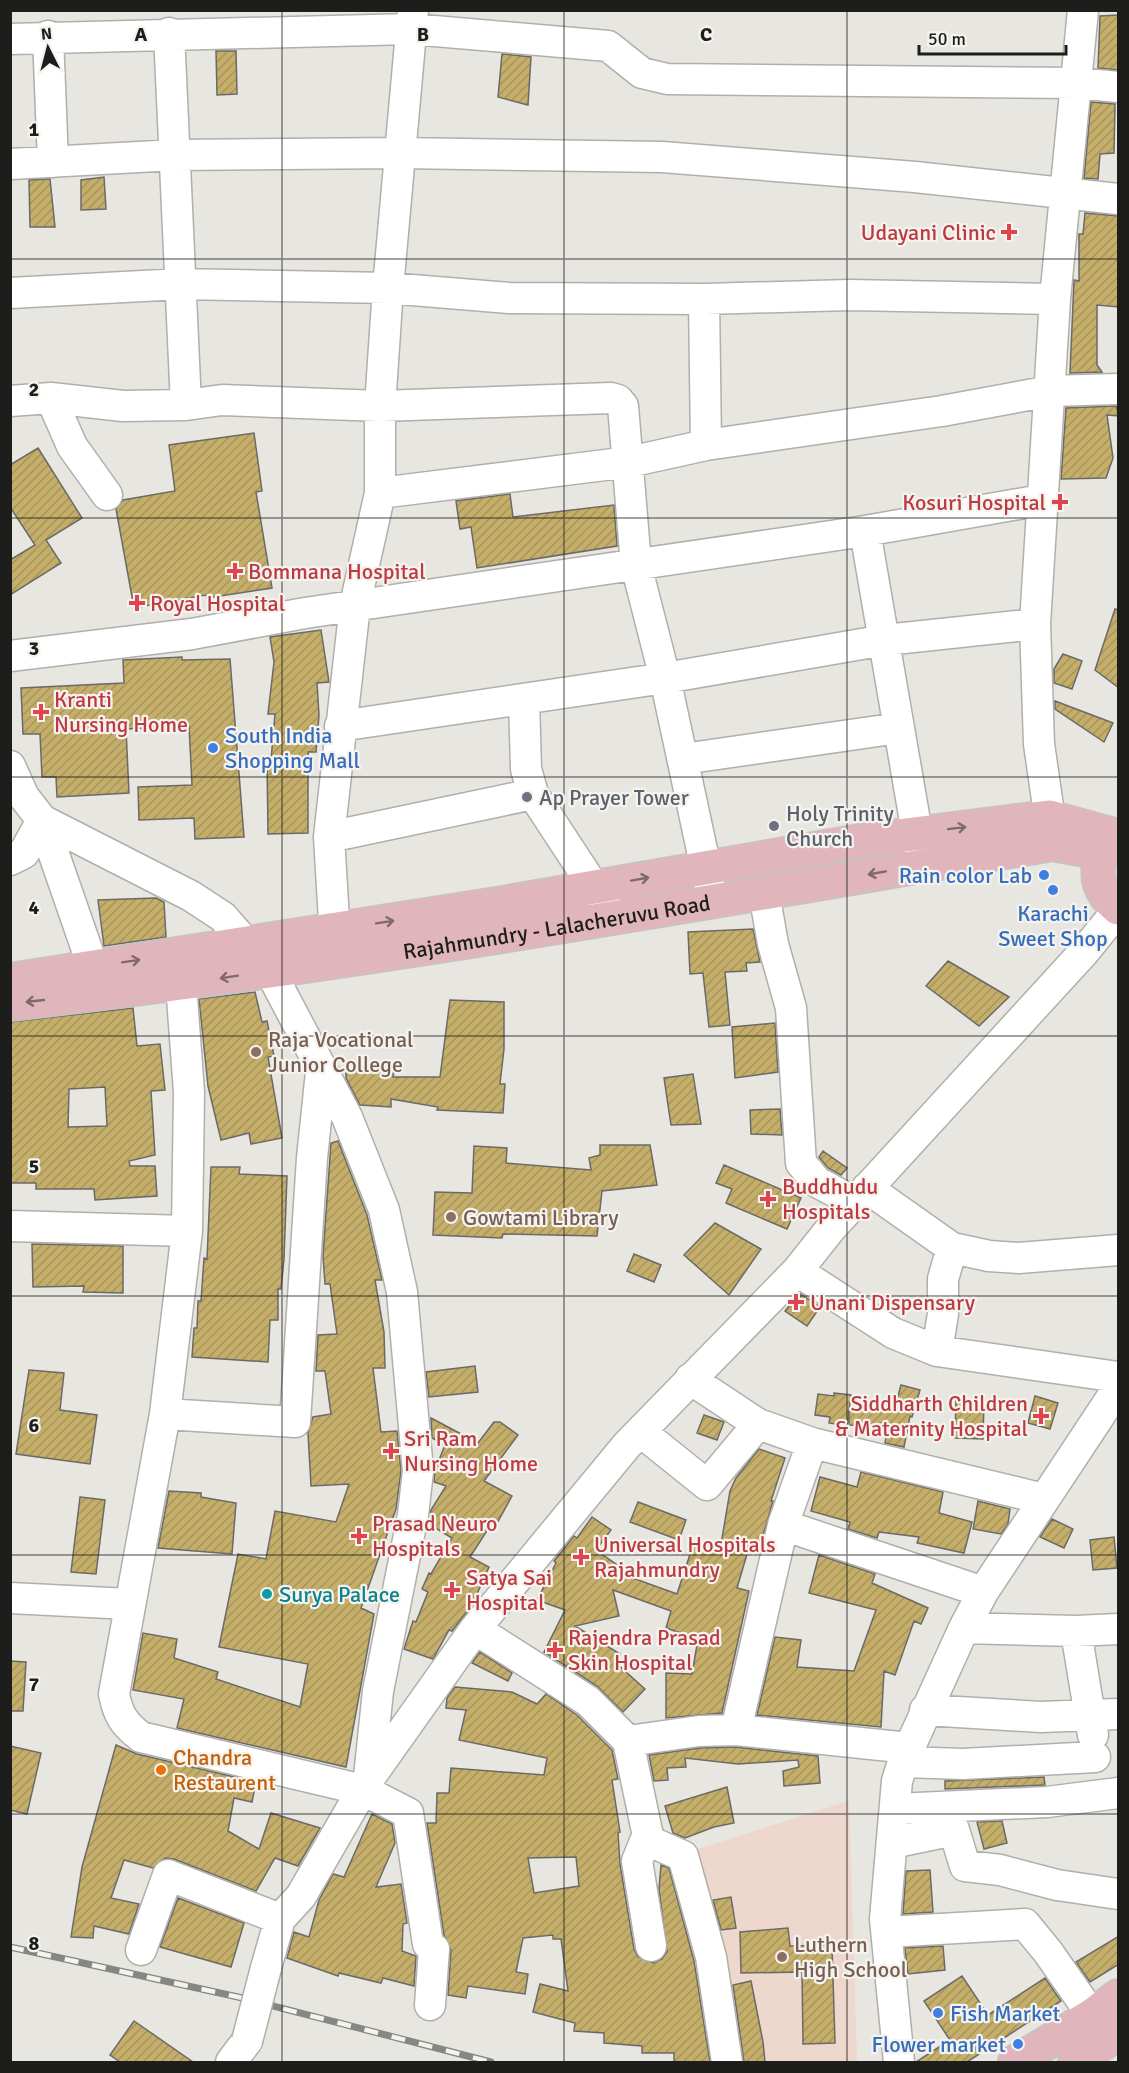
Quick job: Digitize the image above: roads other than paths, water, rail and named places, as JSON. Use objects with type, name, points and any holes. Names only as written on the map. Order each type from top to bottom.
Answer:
[{"type":"main road","points":[[10,980],[97,980],[246,943],[918,833],[1051,830]]},
{"type":"main road","name":"Rajahmundry - Lalacheruvu Road","points":[[10,1004],[97,980],[181,984],[336,963],[764,893],[923,866],[1051,830],[1113,843],[1097,881],[1103,894],[1119,909]]},
{"type":"main road","points":[[1076,2062],[1107,2029],[1119,1996]]},
{"type":"main road","points":[[1015,2062],[1107,2029]]},
{"type":"street","points":[[1051,830],[1039,744],[1035,624],[1055,299],[1083,10]]},
{"type":"street","points":[[336,963],[329,837],[355,605],[380,493],[380,406],[412,20]]},
{"type":"street","points":[[10,39],[412,20],[608,46],[642,73],[667,78],[1077,83],[1119,87]]},
{"type":"street","points":[[169,33],[186,405]]},
{"type":"street","points":[[48,36],[52,162]]},
{"type":"street","points":[[10,164],[175,156],[402,153],[693,159],[1066,192],[1119,199]]},
{"type":"street","points":[[10,292],[181,284],[388,288],[509,298],[704,299],[849,295],[1055,299]]},
{"type":"street","points":[[704,299],[706,445]]},
{"type":"street","points":[[380,493],[629,462],[706,445],[942,411],[1050,391],[1119,389]]},
{"type":"street","points":[[51,398],[72,446],[106,495]]},
{"type":"street","points":[[10,401],[51,398],[123,406],[186,405],[222,400],[380,406],[611,398],[618,400],[623,406],[636,564],[665,678],[713,901]]},
{"type":"street","points":[[10,656],[181,636],[355,605],[865,531],[1041,500]]},
{"type":"street","points":[[865,531],[923,866]]},
{"type":"street","points":[[340,726],[665,678],[885,640],[1035,624]]},
{"type":"street","points":[[524,699],[526,769],[533,794],[614,917]]},
{"type":"street","points":[[683,759],[899,728]]},
{"type":"street","points":[[10,766],[24,797],[42,820],[97,980]]},
{"type":"street","points":[[329,837],[533,794]]},
{"type":"street","points":[[10,860],[24,853],[42,820]]},
{"type":"street","points":[[42,820],[191,896],[223,917],[246,943],[270,971],[346,1117],[384,1210],[402,1292],[415,1425],[417,1471],[413,1515],[378,1691],[366,1785]]},
{"type":"street","points":[[764,893],[773,944],[791,1008],[801,1163],[817,1182],[860,1195],[952,1248],[1019,1258],[1119,1250]]},
{"type":"street","points":[[239,2052],[280,1919],[301,1896],[366,1785],[475,1629],[573,1508],[690,1379],[797,1271],[860,1195],[1084,952],[1119,909]]},
{"type":"street","points":[[181,984],[189,1092],[187,1231],[165,1414],[114,1695],[117,1713],[126,1725],[141,1737],[366,1785],[408,1813],[428,1944],[434,1949],[430,2005]]},
{"type":"street","points":[[165,1414],[295,1422],[312,1158],[321,1072]]},
{"type":"street","points":[[10,1226],[187,1231]]},
{"type":"street","points":[[937,1351],[943,1314],[944,1279],[952,1248]]},
{"type":"street","points":[[797,1271],[894,1333],[937,1351],[1119,1377]]},
{"type":"street","points":[[690,1379],[758,1424],[812,1443],[1044,1499]]},
{"type":"street","points":[[899,2062],[885,1919],[897,1781],[925,1710],[983,1592],[1119,1388]]},
{"type":"street","points":[[641,1432],[707,1485],[758,1424]]},
{"type":"street","points":[[736,1730],[783,1525],[812,1443]]},
{"type":"street","points":[[783,1525],[983,1592]]},
{"type":"street","points":[[10,1598],[129,1604]]},
{"type":"street","points":[[964,1628],[1076,1631],[1119,1629]]},
{"type":"street","points":[[475,1629],[588,1701],[628,1741],[649,1841],[683,1856],[711,1958],[728,2062]]},
{"type":"street","points":[[896,1809],[1047,1802],[1110,1794],[1095,1757],[1105,1715],[1076,1631]]},
{"type":"street","points":[[925,1710],[1041,1717],[1105,1715]]},
{"type":"street","points":[[628,1741],[699,1731],[736,1730],[963,1764],[1095,1757]]},
{"type":"street","points":[[892,1843],[954,1830],[965,1866],[1000,1869],[1057,1885],[1119,1894]]},
{"type":"street","points":[[648,1834],[637,1861],[651,1946]]},
{"type":"street","points":[[141,1950],[168,1875],[280,1919]]},
{"type":"street","points":[[887,1932],[1024,1924],[1107,2029]]},
{"type":"railway","points":[[10,1947],[238,1997],[491,2062]]},
{"type":"place","name":"Udayani Clinic","points":[[1009,232]]},
{"type":"place","name":"Kosuri Hospital","points":[[1060,502]]},
{"type":"place","name":"Bommana Hospital","points":[[235,571]]},
{"type":"place","name":"Royal Hospital","points":[[137,603]]},
{"type":"place","name":"Kranti Nursing Home","points":[[41,712]]},
{"type":"place","name":"South India Shopping Mall","points":[[213,748]]},
{"type":"place","name":"Ap Prayer Tower","points":[[527,797]]},
{"type":"place","name":"Holy Trinity Church","points":[[774,826]]},
{"type":"place","name":"Rain color Lab","points":[[1044,875]]},
{"type":"place","name":"Karachi Sweet Shop","points":[[1053,890]]},
{"type":"place","name":"Raja Vocational Junior College","points":[[256,1052]]},
{"type":"place","name":"Buddhudu Hospitals","points":[[768,1199]]},
{"type":"place","name":"Gowtami Library","points":[[451,1217]]},
{"type":"place","name":"Unani Dispensary","points":[[796,1302]]},
{"type":"place","name":"Siddharth Children & Maternity Hospital","points":[[1041,1416]]},
{"type":"place","name":"Sri Ram Nursing Home","points":[[391,1451]]},
{"type":"place","name":"Prasad Neuro Hospitals","points":[[359,1536]]},
{"type":"place","name":"Universal Hospitals Rajahmundry","points":[[581,1557]]},
{"type":"place","name":"Satya Sai Hospital","points":[[452,1590]]},
{"type":"place","name":"Surya Palace","points":[[267,1594]]},
{"type":"place","name":"Rajendra Prasad Skin Hospital","points":[[555,1650]]},
{"type":"place","name":"Chandra Restaurent","points":[[161,1770]]},
{"type":"place","name":"Luthern High School","points":[[782,1957]]},
{"type":"place","name":"Fish Market","points":[[938,2013]]},
{"type":"place","name":"Flower market","points":[[1018,2044]]}]
